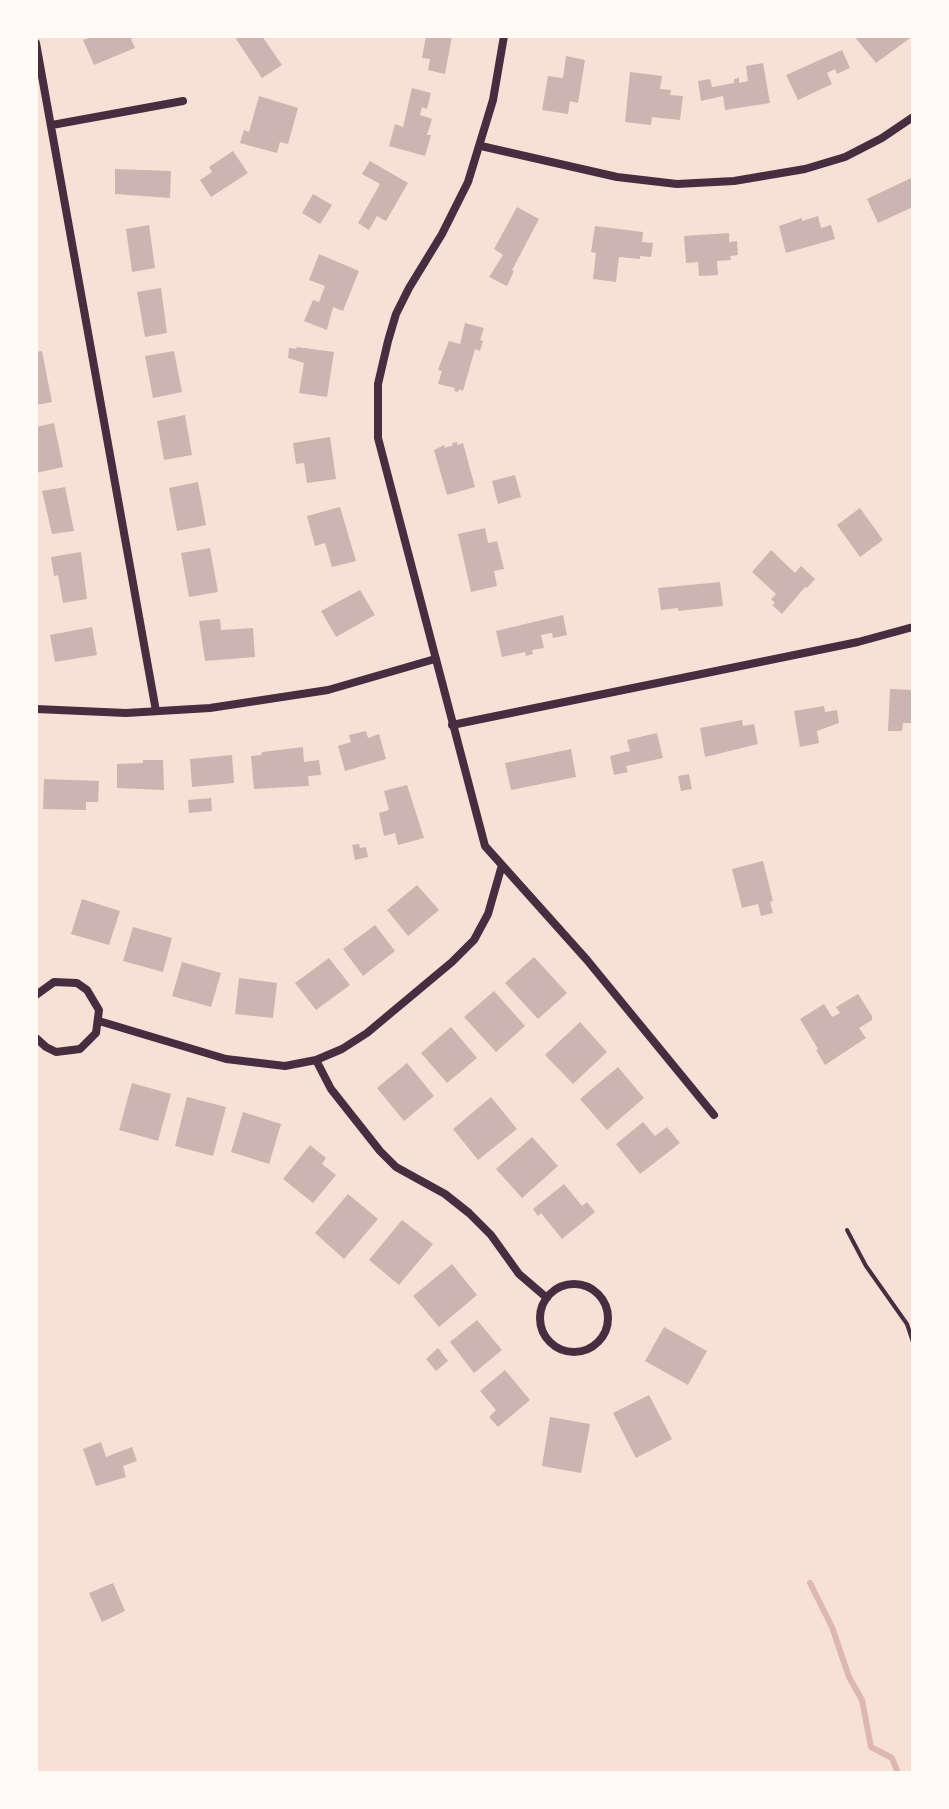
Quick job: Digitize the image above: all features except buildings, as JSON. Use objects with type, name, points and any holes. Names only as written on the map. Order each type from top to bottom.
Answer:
[{"type":"street","points":[[504,36],[493,100],[468,182],[396,314],[378,384],[378,438],[485,846],[587,960],[714,1115]]},
{"type":"street","points":[[36,43],[156,711]]},
{"type":"street","points":[[52,125],[183,101]]},
{"type":"street","points":[[481,146],[617,177],[677,184],[734,181],[805,169],[845,157],[913,117]]},
{"type":"street","points":[[452,725],[858,642],[913,627]]},
{"type":"street","points":[[36,709],[126,713],[210,708],[328,690],[435,659]]},
{"type":"street","points":[[99,1021],[226,1059],[285,1066],[316,1060],[342,1049],[367,1033],[474,940],[488,914],[502,865]]},
{"type":"street","points":[[36,995],[54,982],[77,983],[95,999],[99,1010],[96,1033],[80,1049],[56,1052],[36,1038]]},
{"type":"street","points":[[316,1060],[331,1089],[380,1151],[396,1167],[445,1194],[469,1213],[491,1235],[519,1274],[547,1298]]},
{"type":"street","points":[[566,1285],[588,1287],[604,1302],[608,1324],[604,1334],[587,1349],[577,1352],[556,1346],[547,1339],[540,1318],[547,1298],[566,1285]]},
{"type":"path","points":[[847,1230],[866,1266],[907,1324],[913,1342]]},
{"type":"waterway","points":[[810,1583],[832,1627],[849,1677],[862,1700],[871,1747],[892,1758],[898,1773]]}]
